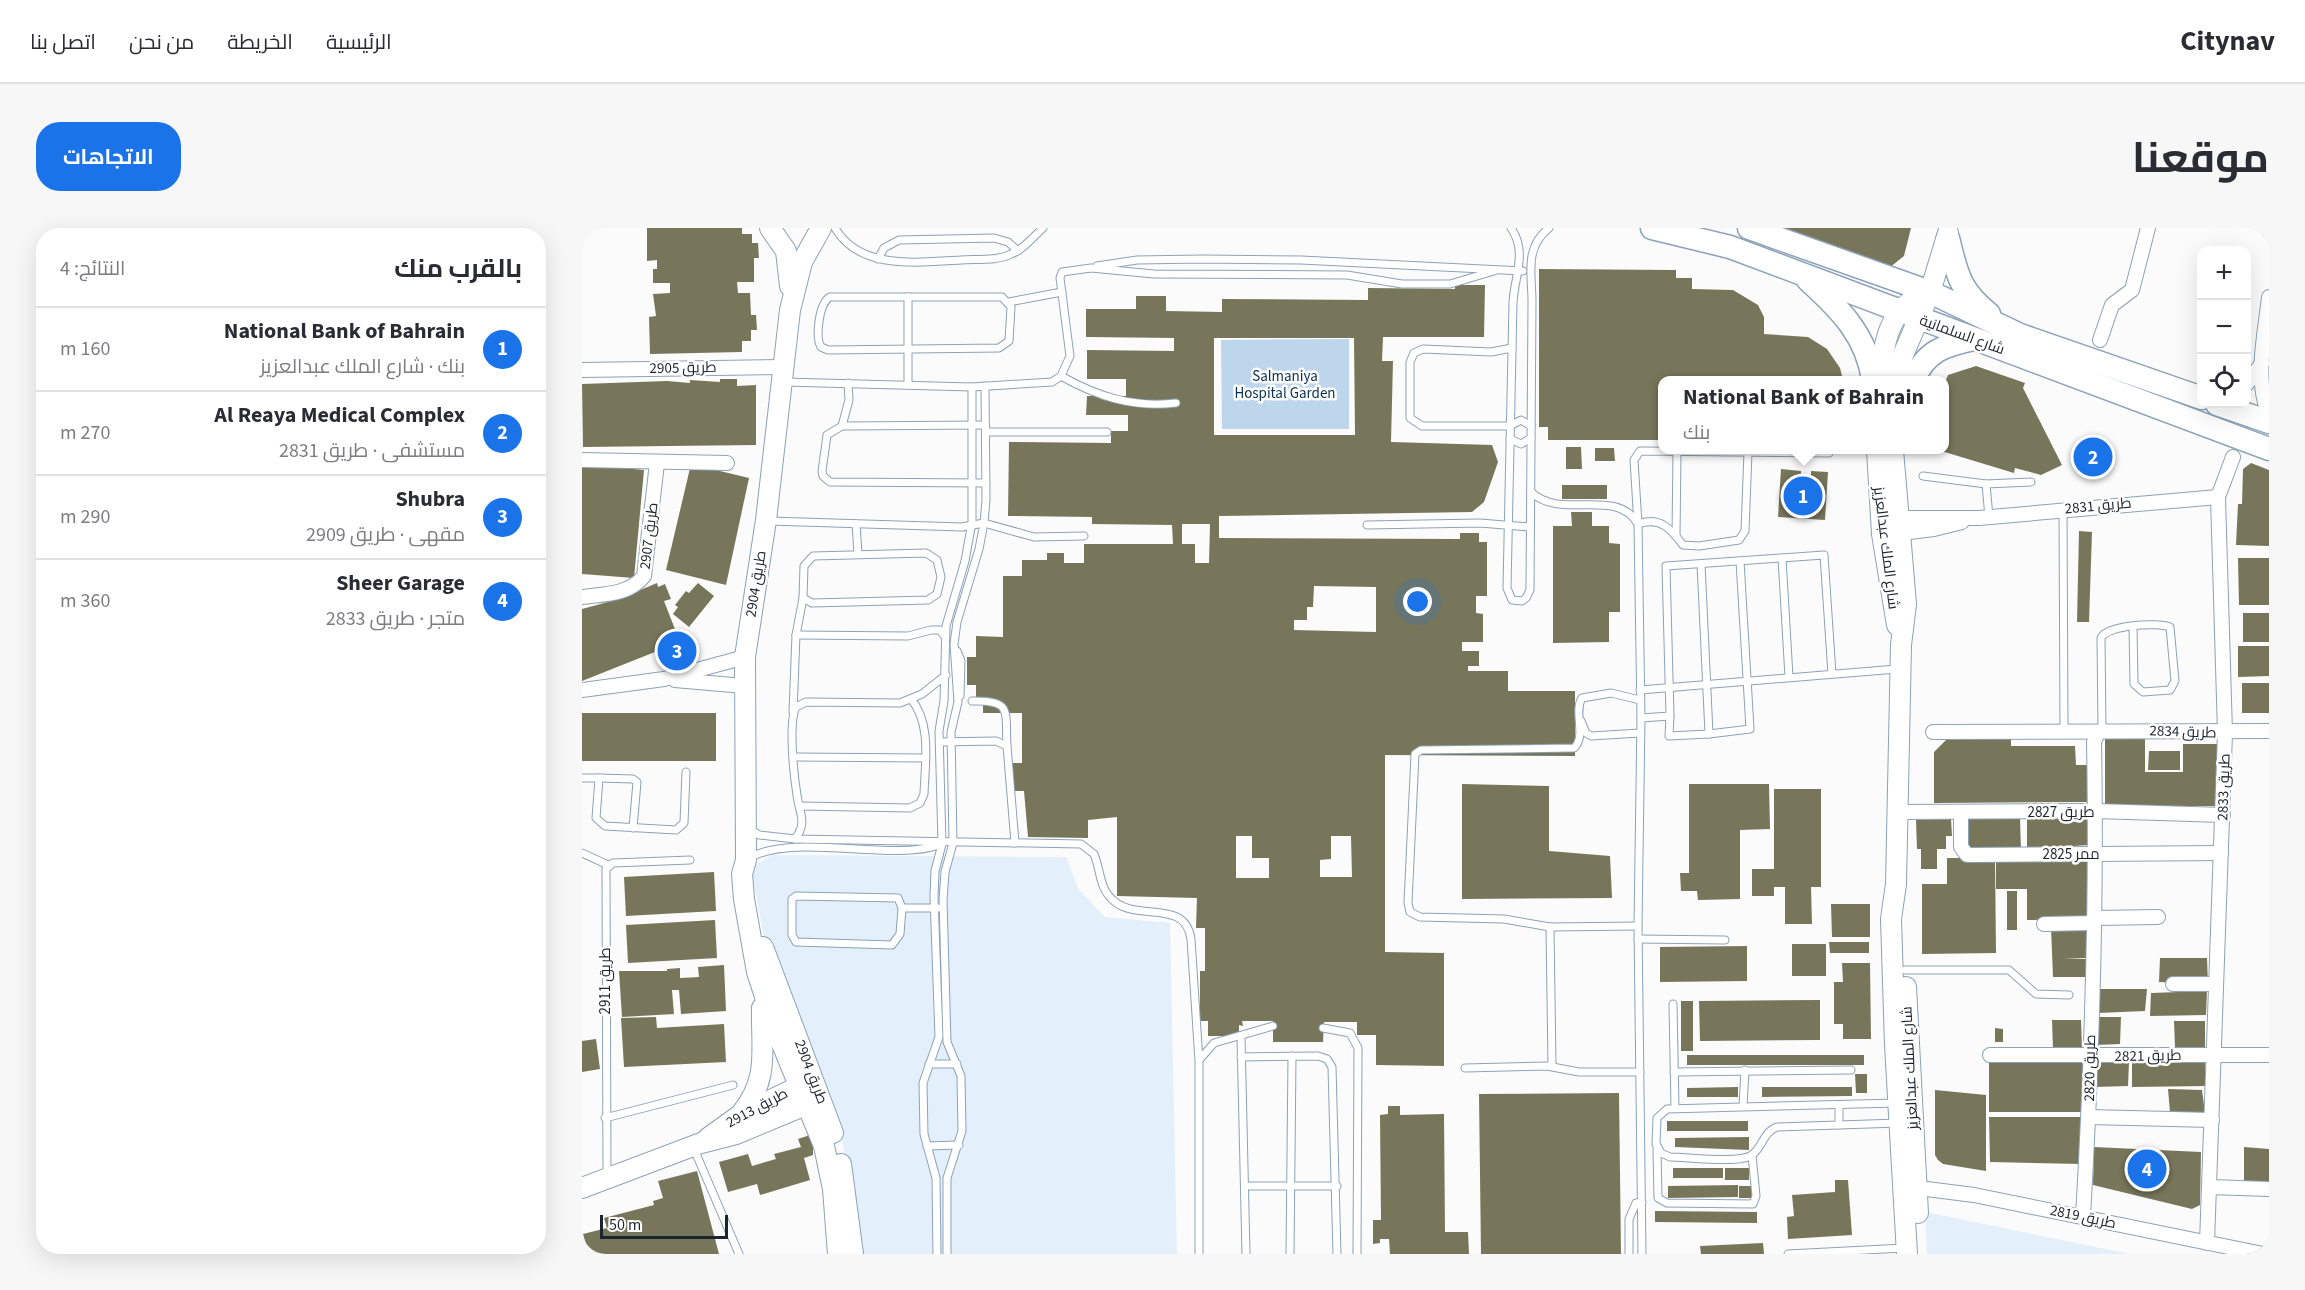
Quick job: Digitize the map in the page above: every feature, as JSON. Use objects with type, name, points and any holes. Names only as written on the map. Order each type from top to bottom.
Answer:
[{"type":"main road","name":"شارع السلمانية","points":[[1653,228],[1730,247],[1800,272],[2269,449]]},
{"type":"main road","name":"شارع السلمانية","points":[[1749,228],[1930,292],[2020,335],[2197,396]]},
{"type":"main road","points":[[1948,233],[1959,281],[1973,301],[2020,335]]},
{"type":"main road","points":[[1800,272],[1854,326],[1867,352],[1872,376]]},
{"type":"main road","points":[[1916,376],[1919,367],[1930,354],[1946,345],[1974,339]]},
{"type":"main road","name":"شارع السلمانية","points":[[2230,408],[2269,422]]},
{"type":"street","name":"طريق 2904","points":[[770,228],[786,250],[788,258],[790,310]]},
{"type":"street","name":"طريق 2904","points":[[821,228],[802,262],[790,310],[766,520],[745,657],[746,860],[760,939],[843,1173],[853,1254]]},
{"type":"street","points":[[2100,340],[2112,305],[2132,290],[2148,228]]},
{"type":"street","points":[[1880,376],[1884,347],[1908,314],[1930,292],[1948,233]]},
{"type":"street","points":[[2269,297],[2262,363],[2262,390],[2269,415]]},
{"type":"street","points":[[1898,376],[1908,314]]},
{"type":"street","points":[[2251,379],[2262,363]]},
{"type":"street","name":"طريق 2905","points":[[582,370],[783,374]]},
{"type":"street","name":"شارع الملك عبدالعزيز","points":[[1877,454],[1906,604],[1901,645],[1896,884],[1891,919],[1905,1103],[1912,1252]]},
{"type":"street","name":"شارع الملك عبدالعزيز","points":[[1891,526],[1893,454]]},
{"type":"street","name":"طريق 2833","points":[[2207,1243],[2225,733],[2218,497],[2233,457]]},
{"type":"street","points":[[582,460],[727,463]]},
{"type":"street","name":"طريق 2907","points":[[582,597],[621,591],[637,585],[644,576],[657,463]]},
{"type":"street","name":"طريق 2831","points":[[1891,526],[1934,529],[1984,517],[2218,497]]},
{"type":"street","points":[[582,690],[664,679],[745,657]]},
{"type":"street","points":[[664,679],[744,686]]},
{"type":"street","name":"طريق 2820","points":[[2083,1217],[2089,1117],[2094,921],[2096,811],[2094,742],[2100,731]]},
{"type":"street","name":"طريق 2834","points":[[1933,732],[2225,733],[2269,731]]},
{"type":"street","name":"طريق 2827","points":[[1899,812],[2096,811],[2223,815]]},
{"type":"street","name":"ممر 2825","points":[[1961,812],[1961,847],[1967,855],[2221,853]]},
{"type":"street","name":"طريق 2904","points":[[746,860],[742,882],[746,916],[763,994],[813,1092],[829,1167],[838,1254]]},
{"type":"street","name":"شارع الملك عبدالعزيز","points":[[1896,884],[1902,910],[1905,970],[1905,1103]]},
{"type":"street","points":[[2044,924],[2158,917]]},
{"type":"street","points":[[2173,984],[2216,984]]},
{"type":"street","points":[[740,1115],[755,1094],[763,1069],[763,994]]},
{"type":"street","name":"طريق 2821","points":[[1990,1055],[2269,1055]]},
{"type":"street","name":"طريق 2913","points":[[697,1145],[740,1115],[813,1092]]},
{"type":"street","name":"طريق 2913","points":[[582,1188],[697,1145],[736,1134],[813,1092]]},
{"type":"street","points":[[2089,1117],[2212,1120]]},
{"type":"street","name":"طريق 2819","points":[[1909,1187],[1974,1195],[2263,1254]]},
{"type":"street","points":[[2209,1187],[2269,1189]]},
{"type":"lane","points":[[835,228],[851,247],[878,259],[911,262],[993,259],[1018,251],[1043,228]]},
{"type":"lane","points":[[1511,228],[1519,244],[1518,271],[1513,297],[1507,588],[1512,600],[1517,601],[1526,598],[1530,590],[1532,302],[1529,271],[1537,240],[1550,228]]},
{"type":"lane","points":[[878,259],[884,248],[899,240],[994,238],[1008,242],[1018,251]]},
{"type":"lane","points":[[783,374],[848,383],[972,387],[1042,384],[1061,376],[1070,356],[1062,292],[1062,272],[1137,260],[1202,259],[1529,271]]},
{"type":"lane","points":[[1091,268],[1154,274],[1347,275],[1402,284],[1450,284],[1494,271]]},
{"type":"lane","points":[[1009,302],[1009,338],[1005,346],[828,350],[821,347],[818,340],[822,305],[830,297],[997,296],[1009,302],[1062,292]]},
{"type":"lane","points":[[908,297],[908,384]]},
{"type":"lane","points":[[1512,348],[1491,352],[1419,350],[1410,362],[1410,418],[1417,425],[1510,426],[1521,420],[1531,426]]},
{"type":"lane","points":[[1061,376],[1108,399],[1150,406],[1176,404]]},
{"type":"lane","points":[[842,426],[849,400],[848,383]]},
{"type":"lane","points":[[947,1254],[947,1178],[962,1131],[961,1076],[947,1042],[944,908],[945,872],[953,843],[951,741],[957,707],[954,644],[957,622],[979,549],[984,523],[985,386]]},
{"type":"lane","points":[[937,1254],[936,1178],[924,1128],[923,1083],[939,1037],[934,908],[935,871],[942,844],[940,742],[946,675],[945,637],[971,526],[972,387]]},
{"type":"lane","points":[[986,483],[830,482],[823,476],[822,471],[825,439],[830,432],[842,426],[973,425],[986,429],[1107,432]]},
{"type":"lane","points":[[1510,439],[1521,444],[1531,438]]},
{"type":"lane","points":[[1642,1254],[1638,939],[1641,718],[1638,524],[1634,456],[1640,451],[1658,451]]},
{"type":"lane","points":[[1676,536],[1677,454]]},
{"type":"lane","points":[[1638,524],[1659,522],[1683,545],[1735,542],[1742,538],[1745,531],[1748,454]]},
{"type":"lane","points":[[1923,476],[1986,484],[2031,482]]},
{"type":"lane","points":[[1984,517],[1986,484]]},
{"type":"lane","points":[[1532,492],[1551,505],[1620,507],[1631,514],[1638,524]]},
{"type":"lane","points":[[2063,509],[2064,731]]},
{"type":"lane","points":[[766,520],[971,526],[984,523],[1034,537],[1084,536]]},
{"type":"lane","points":[[856,524],[858,554]]},
{"type":"lane","points":[[1367,525],[1530,527]]},
{"type":"lane","points":[[795,839],[803,820],[795,757],[793,715],[796,635],[804,566],[808,559],[818,555],[930,554],[937,560],[940,568],[940,586],[932,597],[917,602],[812,603],[802,598]]},
{"type":"lane","points":[[1740,561],[1750,729],[1670,736],[1666,566],[1824,555],[1832,674]]},
{"type":"lane","points":[[1782,558],[1789,677]]},
{"type":"lane","points":[[1701,564],[1709,734]]},
{"type":"lane","points":[[2100,731],[2101,638],[2109,629],[2133,626],[2170,627],[2175,681],[2170,690],[2143,692],[2134,684],[2133,626]]},
{"type":"lane","points":[[796,635],[908,636],[940,630],[945,637]]},
{"type":"lane","points":[[1640,690],[1901,669]]},
{"type":"lane","points":[[793,715],[796,707],[806,702],[900,703],[911,699],[946,675]]},
{"type":"lane","points":[[1638,926],[1550,927],[1504,919],[1420,916],[1410,912],[1408,903],[1413,758],[1421,750],[1574,748],[1579,740],[1578,709],[1586,695],[1602,693],[1640,700]]},
{"type":"lane","points":[[800,806],[915,806],[924,794],[925,758],[923,720],[911,699]]},
{"type":"lane","points":[[972,701],[994,700],[1001,704],[1005,711],[1015,843]]},
{"type":"lane","points":[[1578,709],[1582,726],[1591,736],[1640,733]]},
{"type":"lane","points":[[1641,718],[1670,716]]},
{"type":"lane","points":[[940,742],[996,741],[1007,746]]},
{"type":"lane","points":[[795,757],[925,758]]},
{"type":"lane","points":[[599,778],[596,818],[605,826],[676,830],[684,823],[686,772]]},
{"type":"lane","points":[[582,778],[633,779],[637,782],[633,828]]},
{"type":"lane","points":[[746,827],[759,835],[795,839],[915,840],[942,844]]},
{"type":"lane","points":[[746,860],[761,852],[793,848],[922,849],[953,843],[1085,846],[1094,854],[1102,886],[1115,902],[1133,910],[1174,914],[1184,920],[1191,939],[1199,1061],[1199,1254]]},
{"type":"lane","points":[[582,853],[609,865],[690,860]]},
{"type":"lane","name":"طريق 2911","points":[[608,1179],[605,1118],[606,869],[609,865]]},
{"type":"lane","points":[[796,896],[898,898],[902,908],[900,934],[892,945],[796,942],[792,935],[792,899],[796,896]]},
{"type":"lane","points":[[902,908],[944,908]]},
{"type":"lane","points":[[1550,927],[1552,1066]]},
{"type":"lane","points":[[1638,939],[1725,940]]},
{"type":"lane","points":[[1905,970],[2009,970],[2036,994],[2069,995]]},
{"type":"lane","points":[[1673,1004],[1676,1108]]},
{"type":"lane","points":[[1199,1061],[1214,1043],[1273,1026]]},
{"type":"lane","points":[[1323,1028],[1350,1034],[1358,1048],[1357,1254]]},
{"type":"lane","points":[[1241,1037],[1246,1254]]},
{"type":"lane","points":[[1290,1254],[1292,1056]]},
{"type":"lane","points":[[1241,1057],[1318,1056],[1327,1059],[1332,1067],[1337,1186],[1336,1254]]},
{"type":"lane","points":[[929,1064],[957,1064]]},
{"type":"lane","points":[[1465,1068],[1552,1066],[1575,1071],[1640,1072]]},
{"type":"lane","points":[[1743,1106],[1745,1070]]},
{"type":"lane","points":[[1674,1072],[1851,1070]]},
{"type":"lane","points":[[605,1118],[733,1085]]},
{"type":"lane","points":[[1905,1103],[1676,1108],[1662,1111],[1656,1119],[1658,1198],[1667,1203],[1753,1204],[1756,1196],[1752,1155],[1768,1132],[1777,1126],[1906,1123]]},
{"type":"lane","points":[[1839,1105],[1839,1125]]},
{"type":"lane","points":[[697,1145],[738,1254]]},
{"type":"lane","points":[[927,1146],[959,1145]]},
{"type":"lane","points":[[1657,1149],[1670,1157],[1739,1158],[1752,1155]]},
{"type":"lane","points":[[1246,1186],[1337,1186]]},
{"type":"lane","points":[[1629,1254],[1630,1213],[1636,1203],[1642,1202]]},
{"type":"lane","points":[[1788,1254],[1912,1252]]},
{"type":"shaded area","points":[[772,855],[1066,857],[1079,890],[1105,917],[1170,923],[1177,1254],[859,1254],[856,1217],[839,1123],[768,958],[751,868]]},
{"type":"shaded area","points":[[1925,1212],[2130,1254],[1927,1254]]},
{"type":"green space","name":"Salmaniya Hospital Garden","points":[[1349,339],[1349,429],[1222,429],[1221,340]]},
{"type":"building","points":[[647,228],[742,228],[742,234],[752,234],[752,243],[758,243],[759,258],[754,258],[754,282],[737,282],[738,293],[750,293],[751,315],[756,315],[757,330],[751,330],[751,341],[742,341],[742,352],[650,354],[649,317],[656,316],[653,294],[670,293],[670,283],[653,283],[653,269],[657,269],[657,260],[647,261]]},
{"type":"building","points":[[1776,228],[1911,228],[1904,256],[1889,268]]},
{"type":"building","points":[[1539,269],[1676,270],[1676,278],[1692,278],[1692,289],[1733,290],[1758,305],[1764,317],[1764,334],[1808,337],[1827,349],[1840,368],[1842,376],[1658,376],[1658,440],[1548,440],[1548,427],[1539,427]]},
{"type":"building","points":[[1455,285],[1485,285],[1484,337],[1383,337],[1382,361],[1393,361],[1391,442],[1492,445],[1498,462],[1484,502],[1472,512],[1219,516],[1219,538],[1460,539],[1460,533],[1479,533],[1479,542],[1487,542],[1487,596],[1476,596],[1476,613],[1483,614],[1483,642],[1462,642],[1462,651],[1479,651],[1479,666],[1468,666],[1468,671],[1508,671],[1508,691],[1575,691],[1575,756],[1385,755],[1385,952],[1444,953],[1444,1066],[1376,1065],[1376,1035],[1357,1035],[1357,1022],[1324,1022],[1323,1042],[1273,1042],[1273,1021],[1242,1021],[1243,1026],[1239,1025],[1239,1036],[1208,1036],[1208,1021],[1200,1021],[1200,971],[1205,971],[1205,928],[1196,928],[1197,898],[1117,896],[1117,817],[1088,820],[1088,838],[1028,837],[1024,791],[1007,791],[1007,763],[1022,763],[1022,713],[983,713],[983,697],[976,697],[976,685],[967,685],[967,657],[976,657],[976,636],[1003,637],[1003,576],[1022,576],[1022,560],[1047,560],[1047,553],[1064,553],[1064,563],[1084,563],[1084,544],[1173,544],[1172,525],[1092,524],[1092,517],[1008,516],[1009,442],[1111,443],[1111,431],[1128,431],[1128,415],[1086,415],[1087,396],[1126,396],[1126,379],[1087,379],[1087,350],[1174,351],[1174,338],[1086,337],[1086,309],[1136,309],[1136,296],[1166,296],[1166,311],[1222,312],[1222,299],[1368,300],[1368,288],[1455,289]],"holes":[[[1214,338],[1354,338],[1355,435],[1214,435]],[[1182,524],[1210,524],[1209,563],[1195,563],[1195,544],[1182,544]],[[1314,586],[1376,587],[1376,632],[1294,630],[1294,620],[1307,620],[1307,607],[1313,607]],[[1236,836],[1252,836],[1252,858],[1269,858],[1269,878],[1236,878]],[[1331,836],[1351,836],[1352,877],[1320,877],[1320,860],[1331,859]]]},
{"type":"building","points":[[1976,366],[2025,383],[2023,388],[2062,465],[2041,475],[2015,468],[2014,473],[1949,453],[1948,375]]},
{"type":"building","points":[[720,379],[737,379],[737,386],[756,385],[756,445],[583,447],[582,384],[667,381],[690,383],[690,380],[720,382]]},
{"type":"building","points":[[1566,447],[1581,447],[1582,469],[1566,469]]},
{"type":"building","points":[[1595,448],[1614,448],[1615,461],[1595,461]]},
{"type":"building","points":[[2251,463],[2269,470],[2269,546],[2236,545],[2238,504],[2242,504],[2243,469]]},
{"type":"building","points":[[582,464],[644,470],[634,578],[582,574]]},
{"type":"building","points":[[691,464],[749,478],[726,585],[666,570]]},
{"type":"building","points":[[1781,469],[1801,471],[1801,475],[1811,476],[1811,471],[1828,472],[1825,520],[1778,517]]},
{"type":"building","points":[[1562,485],[1607,485],[1607,499],[1562,499]]},
{"type":"building","points":[[1571,512],[1592,512],[1592,526],[1609,526],[1609,543],[1620,544],[1620,612],[1609,612],[1609,642],[1553,643],[1553,526],[1572,526]]},
{"type":"building","points":[[2079,531],[2092,532],[2089,622],[2077,622]]},
{"type":"building","points":[[2238,558],[2269,558],[2269,605],[2239,605]]},
{"type":"building","points":[[657,583],[658,587],[665,584],[671,599],[664,601],[680,642],[582,681],[582,609],[619,599]]},
{"type":"building","points":[[698,583],[714,596],[689,627],[673,614],[678,607],[675,605],[686,591],[689,593]]},
{"type":"building","points":[[2243,613],[2269,613],[2269,642],[2243,642]]},
{"type":"building","points":[[2238,646],[2269,646],[2269,676],[2238,677]]},
{"type":"building","points":[[2242,683],[2269,683],[2269,713],[2242,713]]},
{"type":"building","points":[[582,713],[716,713],[716,761],[582,761]]},
{"type":"building","points":[[1948,738],[2011,738],[2011,746],[2075,746],[2076,765],[2089,765],[2089,802],[1934,803],[1934,752]]},
{"type":"building","points":[[2105,739],[2145,739],[2145,772],[2183,772],[2183,744],[2219,744],[2219,806],[2105,806]]},
{"type":"building","points":[[2149,751],[2180,751],[2180,770],[2148,770]]},
{"type":"building","points":[[1462,784],[1549,786],[1549,851],[1610,856],[1612,898],[1462,899]]},
{"type":"building","points":[[1689,784],[1769,784],[1770,829],[1740,830],[1740,899],[1698,900],[1697,891],[1681,891],[1680,873],[1689,873]]},
{"type":"building","points":[[1774,789],[1821,789],[1821,887],[1811,887],[1812,924],[1785,924],[1785,887],[1774,887],[1774,896],[1752,896],[1752,869],[1774,869]]},
{"type":"building","points":[[2027,817],[2089,818],[2089,845],[2027,849]]},
{"type":"building","points":[[1951,819],[1952,836],[1946,836],[1946,849],[1937,849],[1937,869],[1921,869],[1921,849],[1917,849],[1916,820]]},
{"type":"building","points":[[1964,819],[2020,819],[2021,850],[1965,850]]},
{"type":"building","points":[[2091,855],[2088,919],[2027,920],[2027,889],[1996,889],[1996,858]]},
{"type":"building","points":[[1947,858],[1995,858],[1996,953],[1922,954],[1922,884],[1947,884]]},
{"type":"building","points":[[714,872],[716,911],[626,916],[624,877]]},
{"type":"building","points":[[2007,891],[2017,891],[2017,930],[2007,930]]},
{"type":"building","points":[[1831,904],[1870,904],[1870,937],[1832,937]]},
{"type":"building","points":[[715,920],[717,958],[628,963],[626,925]]},
{"type":"building","points":[[2051,927],[2087,927],[2088,958],[2063,958],[2086,959],[2086,977],[2053,977]]},
{"type":"building","points":[[1829,942],[1869,942],[1869,953],[1830,953]]},
{"type":"building","points":[[1792,944],[1826,944],[1826,976],[1792,976]]},
{"type":"building","points":[[1747,946],[1747,981],[1660,982],[1660,947]]},
{"type":"building","points":[[2160,958],[2207,958],[2208,984],[2159,982]]},
{"type":"building","points":[[1842,963],[1870,963],[1871,1039],[1843,1039],[1843,1024],[1834,1024],[1834,982],[1843,982]]},
{"type":"building","points":[[724,965],[726,1011],[681,1014],[679,990],[672,990],[674,1014],[622,1017],[619,971],[667,971],[667,969],[680,968],[680,978],[699,977],[698,967]]},
{"type":"building","points":[[2098,989],[2147,989],[2145,1011],[2098,1013]]},
{"type":"building","points":[[2207,991],[2206,1015],[2150,1016],[2151,993]]},
{"type":"building","points":[[1820,1000],[1820,1040],[1700,1041],[1699,1001]]},
{"type":"building","points":[[1681,1001],[1693,1001],[1693,1051],[1681,1051]]},
{"type":"building","points":[[656,1017],[657,1028],[724,1024],[726,1062],[624,1067],[621,1018]]},
{"type":"building","points":[[2096,1017],[2121,1017],[2120,1044],[2096,1045]]},
{"type":"building","points":[[2052,1020],[2081,1020],[2082,1049],[2053,1049]]},
{"type":"building","points":[[2174,1021],[2205,1021],[2205,1047],[2175,1047]]},
{"type":"building","points":[[1995,1028],[2003,1029],[2003,1042],[1995,1042]]},
{"type":"building","points":[[596,1039],[600,1069],[582,1072],[582,1041]]},
{"type":"building","points":[[1687,1055],[1864,1055],[1864,1065],[1687,1065]]},
{"type":"building","points":[[2084,1061],[2084,1112],[1989,1112],[1989,1062]]},
{"type":"building","points":[[2129,1062],[2128,1086],[2095,1087],[2095,1063]]},
{"type":"building","points":[[2132,1063],[2205,1063],[2206,1086],[2132,1087]]},
{"type":"building","points":[[1855,1074],[1867,1074],[1867,1093],[1856,1093]]},
{"type":"building","points":[[1738,1087],[1738,1097],[1687,1097],[1687,1088]]},
{"type":"building","points":[[1762,1087],[1852,1087],[1852,1096],[1762,1097]]},
{"type":"building","points":[[2168,1089],[2202,1090],[2205,1113],[2170,1112]]},
{"type":"building","points":[[1935,1090],[1986,1095],[1986,1171],[1943,1164],[1938,1160],[1935,1155]]},
{"type":"building","points":[[1619,1093],[1621,1254],[1481,1254],[1479,1094]]},
{"type":"building","points":[[1388,1106],[1400,1106],[1400,1115],[1444,1114],[1445,1232],[1468,1232],[1469,1254],[1390,1254],[1389,1239],[1380,1239],[1380,1243],[1373,1244],[1373,1220],[1381,1220],[1380,1115],[1388,1114]]},
{"type":"building","points":[[1989,1117],[2082,1117],[2083,1164],[1990,1162]]},
{"type":"building","points":[[1667,1121],[1748,1121],[1748,1131],[1667,1131]]},
{"type":"building","points":[[813,1134],[813,1155],[804,1158],[810,1180],[760,1195],[757,1184],[728,1192],[719,1162],[748,1154],[752,1166],[776,1159],[774,1154],[801,1147],[798,1139]]},
{"type":"building","points":[[1749,1137],[1749,1150],[1675,1147],[1675,1138]]},
{"type":"building","points":[[2094,1147],[2201,1152],[2200,1205],[2192,1209],[2093,1185]]},
{"type":"building","points":[[2244,1147],[2269,1149],[2269,1184],[2244,1184]]},
{"type":"building","points":[[1673,1168],[1723,1168],[1723,1178],[1673,1178]]},
{"type":"building","points":[[1725,1168],[1749,1168],[1749,1180],[1725,1180]]},
{"type":"building","points":[[697,1171],[719,1254],[589,1254],[583,1234],[607,1228],[604,1218],[654,1205],[653,1201],[663,1198],[658,1181]]},
{"type":"building","points":[[1835,1180],[1848,1180],[1852,1235],[1788,1239],[1787,1217],[1794,1216],[1792,1195],[1835,1192]]},
{"type":"building","points":[[1738,1185],[1738,1197],[1668,1198],[1668,1186]]},
{"type":"building","points":[[1739,1186],[1751,1186],[1752,1198],[1739,1198]]},
{"type":"building","points":[[1655,1211],[1757,1212],[1757,1223],[1655,1222]]},
{"type":"building","points":[[1763,1243],[1764,1254],[1701,1254],[1700,1246]]},
{"type":"place","name":"Al Reaya Medical Complex","points":[[2093,457]]},
{"type":"place","name":"National Bank of Bahrain","points":[[1803,496]]},
{"type":"place","name":"Shubra","points":[[677,651]]},
{"type":"place","name":"Sheer Garage","points":[[2147,1169]]}]
